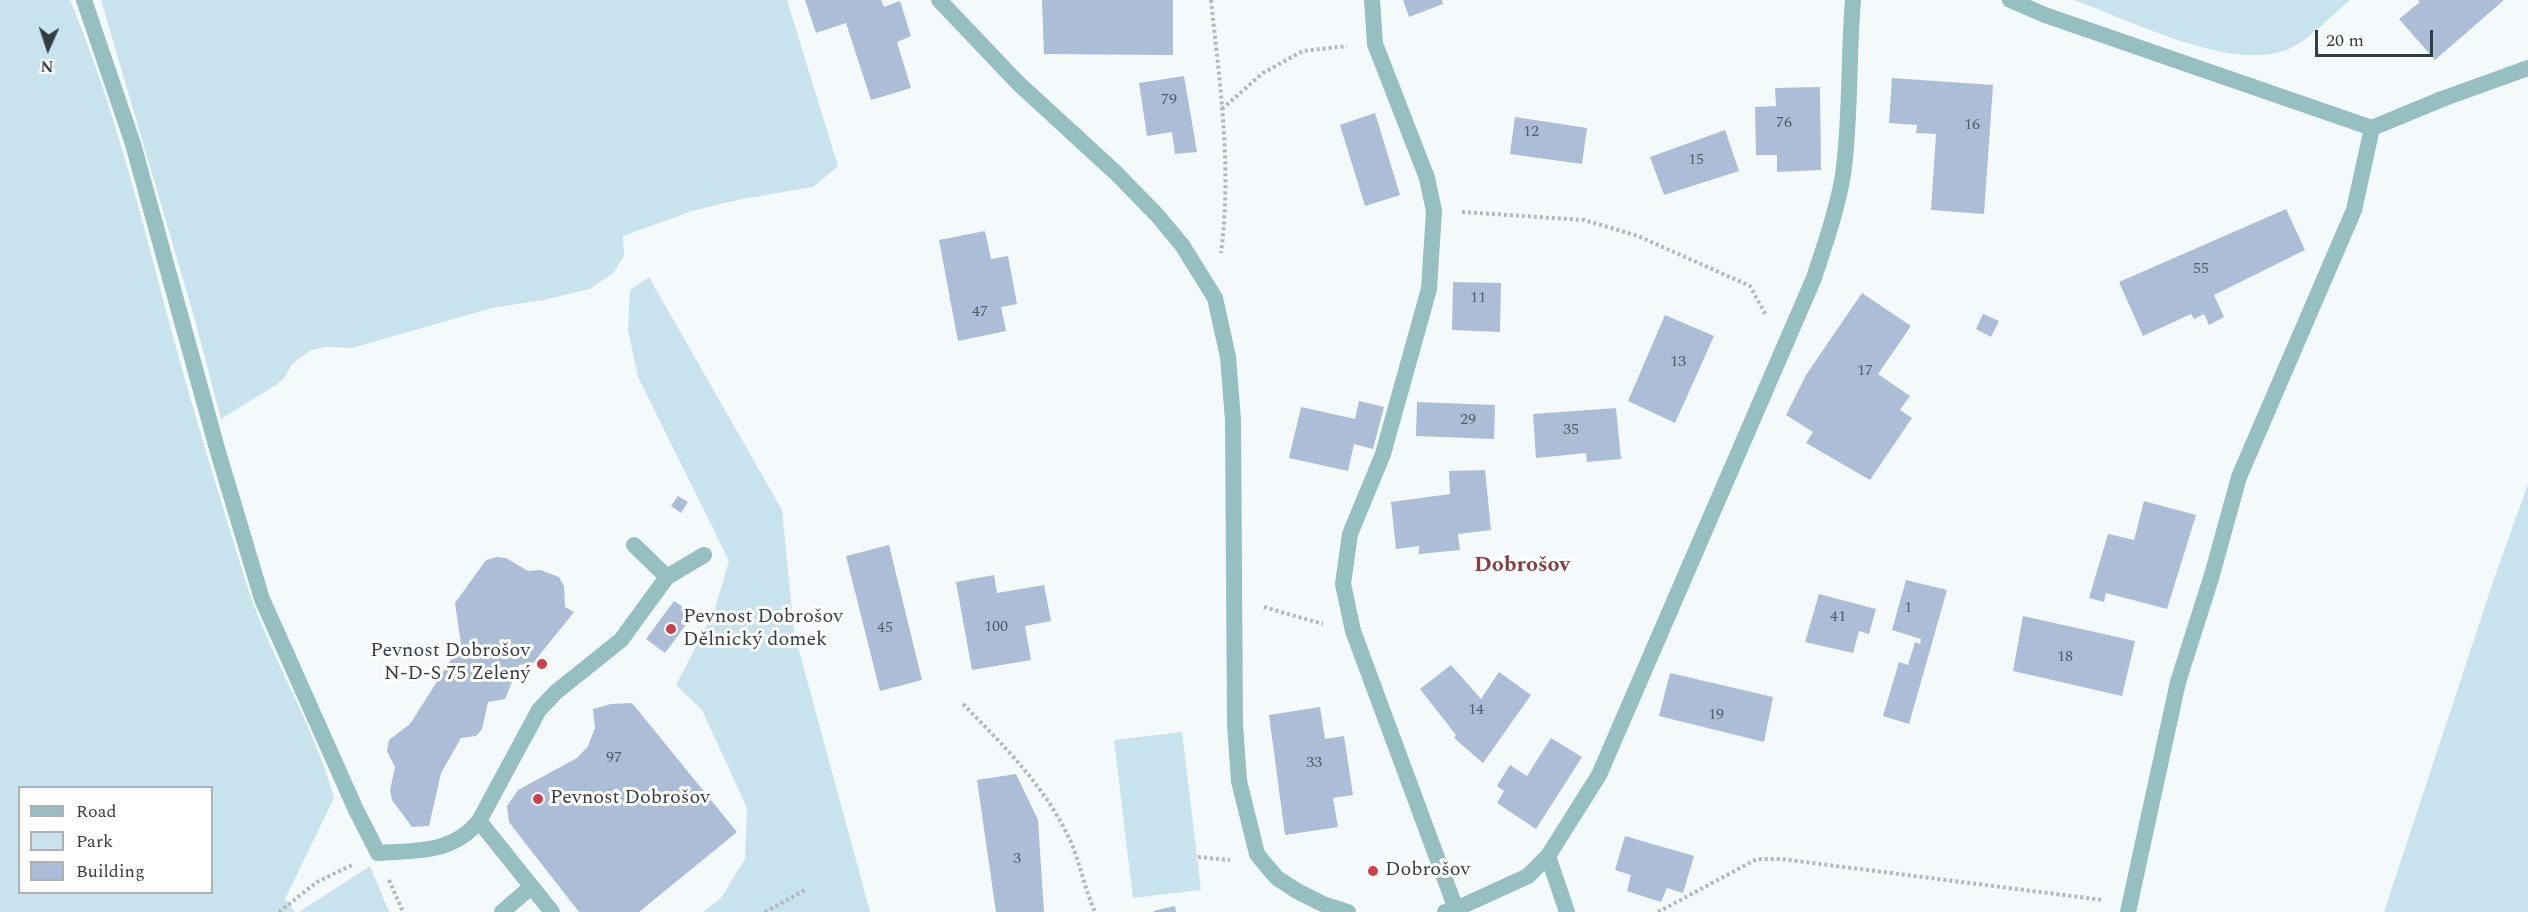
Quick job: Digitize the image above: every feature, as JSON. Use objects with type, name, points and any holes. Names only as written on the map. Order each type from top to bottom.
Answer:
[{"type":"street","points":[[84,0],[133,144],[218,452],[262,599],[356,810],[378,853],[439,849],[468,835],[479,821],[539,710],[556,692],[621,640],[667,577],[704,555]]},
{"type":"street","points":[[939,0],[1018,83],[1116,173],[1157,215],[1182,245],[1215,298],[1228,357],[1233,420],[1235,724],[1239,781],[1257,854],[1277,878],[1297,891],[1323,904],[1348,912]]},
{"type":"street","points":[[1372,0],[1375,44],[1427,178],[1434,212],[1429,289],[1383,454],[1350,534],[1343,584],[1353,631],[1450,911],[1528,876],[1548,856],[1599,775],[1814,278],[1833,219],[1843,176],[1852,0]]},
{"type":"street","points":[[2010,0],[2056,19],[2372,128],[2442,99],[2528,68]]},
{"type":"street","points":[[2129,908],[2178,682],[2239,477],[2354,210],[2372,128]]},
{"type":"street","points":[[634,545],[667,577]]},
{"type":"street","points":[[479,821],[552,912]]},
{"type":"street","points":[[1548,856],[1567,912]]},
{"type":"street","points":[[502,912],[531,887]]},
{"type":"path","points":[[1211,0],[1222,109],[1227,210],[1215,298]]},
{"type":"path","points":[[1222,109],[1263,73],[1303,51],[1375,44]]},
{"type":"path","points":[[1434,212],[1584,220],[1638,236],[1750,286],[1785,343]]},
{"type":"path","points":[[1234,583],[1266,608],[1353,631]]},
{"type":"path","points":[[963,704],[1027,771],[1049,801],[1071,841],[1095,912]]},
{"type":"path","points":[[279,912],[317,882],[378,853]]},
{"type":"path","points":[[1658,912],[1757,859],[1781,859],[2129,908]]},
{"type":"path","points":[[765,912],[807,889]]},
{"type":"green space","points":[[0,0],[70,0],[114,123],[189,394],[244,576],[265,632],[325,770],[334,798],[285,899],[295,912],[0,912]]},
{"type":"green space","points":[[101,0],[787,0],[838,166],[813,187],[742,199],[692,211],[623,236],[624,256],[613,273],[590,289],[543,300],[492,308],[352,348],[326,347],[311,350],[292,364],[285,377],[276,385],[221,419],[195,320]]},
{"type":"green space","points":[[2074,0],[2350,0],[2293,47],[2270,54],[2243,55],[2184,42]]},
{"type":"green space","points":[[649,277],[782,510],[794,632],[870,912],[703,912],[721,898],[745,859],[747,808],[702,710],[676,685],[714,612],[729,561],[638,377],[628,330],[630,290]]},
{"type":"green space","points":[[2528,484],[2528,912],[2384,912],[2495,576]]},
{"type":"green space","points":[[1182,732],[1201,890],[1133,898],[1114,740]]},
{"type":"green space","points":[[370,866],[389,912],[299,912]]},
{"type":"building","points":[[805,0],[881,0],[884,7],[900,1],[911,36],[897,42],[911,88],[871,100],[846,23],[816,33]]},
{"type":"building","points":[[1042,0],[1173,0],[1173,55],[1044,54]]},
{"type":"building","points":[[1403,0],[1442,0],[1443,4],[1409,17]]},
{"type":"building","points":[[2418,0],[2504,0],[2435,60],[2399,19],[2420,2]]},
{"type":"building","points":[[1184,76],[1197,152],[1175,154],[1172,132],[1147,136],[1139,83]]},
{"type":"building","points":[[1892,78],[1993,85],[1984,214],[1931,210],[1936,134],[1916,133],[1917,125],[1889,123]]},
{"type":"building","points":[[1820,87],[1821,170],[1777,172],[1777,155],[1756,155],[1755,107],[1776,106],[1775,88]]},
{"type":"building","points":[[1375,113],[1400,195],[1365,206],[1340,125]]},
{"type":"building","points":[[1515,117],[1587,128],[1582,164],[1510,154]]},
{"type":"building","points":[[1725,130],[1739,171],[1664,195],[1650,157]]},
{"type":"building","points":[[2286,209],[2305,250],[2214,295],[2224,317],[2209,325],[2204,314],[2194,319],[2191,314],[2143,336],[2119,282]]},
{"type":"building","points":[[985,231],[991,259],[1008,256],[1017,304],[1001,307],[1006,331],[958,341],[939,240]]},
{"type":"building","points":[[1453,282],[1501,283],[1500,332],[1452,330]]},
{"type":"building","points":[[1862,293],[1911,326],[1878,374],[1910,396],[1900,410],[1912,418],[1870,480],[1806,443],[1813,432],[1786,415],[1806,375]]},
{"type":"building","points":[[1983,314],[1999,321],[1991,337],[1976,329]]},
{"type":"building","points":[[1665,315],[1714,336],[1675,423],[1628,401]]},
{"type":"building","points":[[1359,401],[1384,407],[1373,449],[1354,444],[1348,471],[1289,458],[1301,407],[1355,419]]},
{"type":"building","points":[[1417,402],[1495,405],[1494,439],[1416,436]]},
{"type":"building","points":[[1616,408],[1621,459],[1587,462],[1586,453],[1536,458],[1533,414]]},
{"type":"building","points":[[1485,470],[1491,530],[1458,534],[1460,550],[1419,554],[1419,546],[1396,549],[1391,502],[1450,494],[1449,471]]},
{"type":"building","points":[[678,496],[688,502],[681,513],[671,506]]},
{"type":"building","points":[[2144,501],[2196,515],[2167,609],[2106,593],[2104,602],[2089,598],[2108,534],[2134,540]]},
{"type":"building","points":[[889,545],[922,680],[880,691],[846,556]]},
{"type":"building","points":[[497,557],[506,558],[528,571],[540,570],[559,577],[564,586],[565,607],[574,612],[533,663],[519,665],[505,699],[488,702],[482,729],[476,736],[461,738],[441,773],[429,826],[412,827],[392,800],[390,790],[395,767],[387,751],[389,740],[410,724],[461,644],[455,603],[486,560]]},
{"type":"building","points":[[994,575],[997,593],[1044,585],[1051,621],[1025,626],[1031,660],[972,670],[956,582]]},
{"type":"building","points":[[1906,580],[1947,590],[1909,724],[1883,716],[1899,662],[1908,665],[1915,642],[1920,644],[1921,639],[1892,630]]},
{"type":"building","points":[[1819,594],[1876,609],[1869,634],[1859,631],[1853,653],[1805,642]]},
{"type":"building","points":[[674,601],[694,614],[665,653],[646,639]]},
{"type":"building","points":[[2023,616],[2135,641],[2122,696],[2013,671]]},
{"type":"building","points":[[1451,665],[1481,699],[1499,672],[1531,695],[1483,763],[1454,738],[1456,735],[1420,689]]},
{"type":"building","points":[[1670,673],[1773,697],[1764,742],[1659,716]]},
{"type":"building","points":[[632,703],[737,832],[639,912],[579,912],[509,822],[507,806],[518,790],[577,758],[588,746],[595,728],[593,709],[611,704]]},
{"type":"building","points":[[1320,707],[1325,739],[1344,736],[1353,795],[1333,798],[1338,827],[1285,835],[1269,715]]},
{"type":"building","points":[[1551,738],[1582,757],[1536,829],[1497,803],[1504,791],[1497,786],[1510,765],[1527,776]]},
{"type":"building","points":[[1016,774],[1038,820],[1044,912],[996,912],[977,780]]},
{"type":"building","points":[[1625,836],[1694,856],[1683,893],[1667,888],[1661,902],[1627,891],[1631,875],[1615,870]]},
{"type":"building","points":[[1175,906],[1176,912],[1154,912],[1154,911]]},
{"type":"place","name":"Pevnost Dobrošov Dělnický domek","points":[[671,629]]},
{"type":"place","name":"Pevnost Dobrošov N-D-S 75 Zelený","points":[[542,664]]},
{"type":"place","name":"Pevnost Dobrošov","points":[[538,799]]},
{"type":"place","name":"Dobrošov","points":[[1373,871]]},
{"type":"district","name":"Dobrošov","points":[[1522,567]]}]
